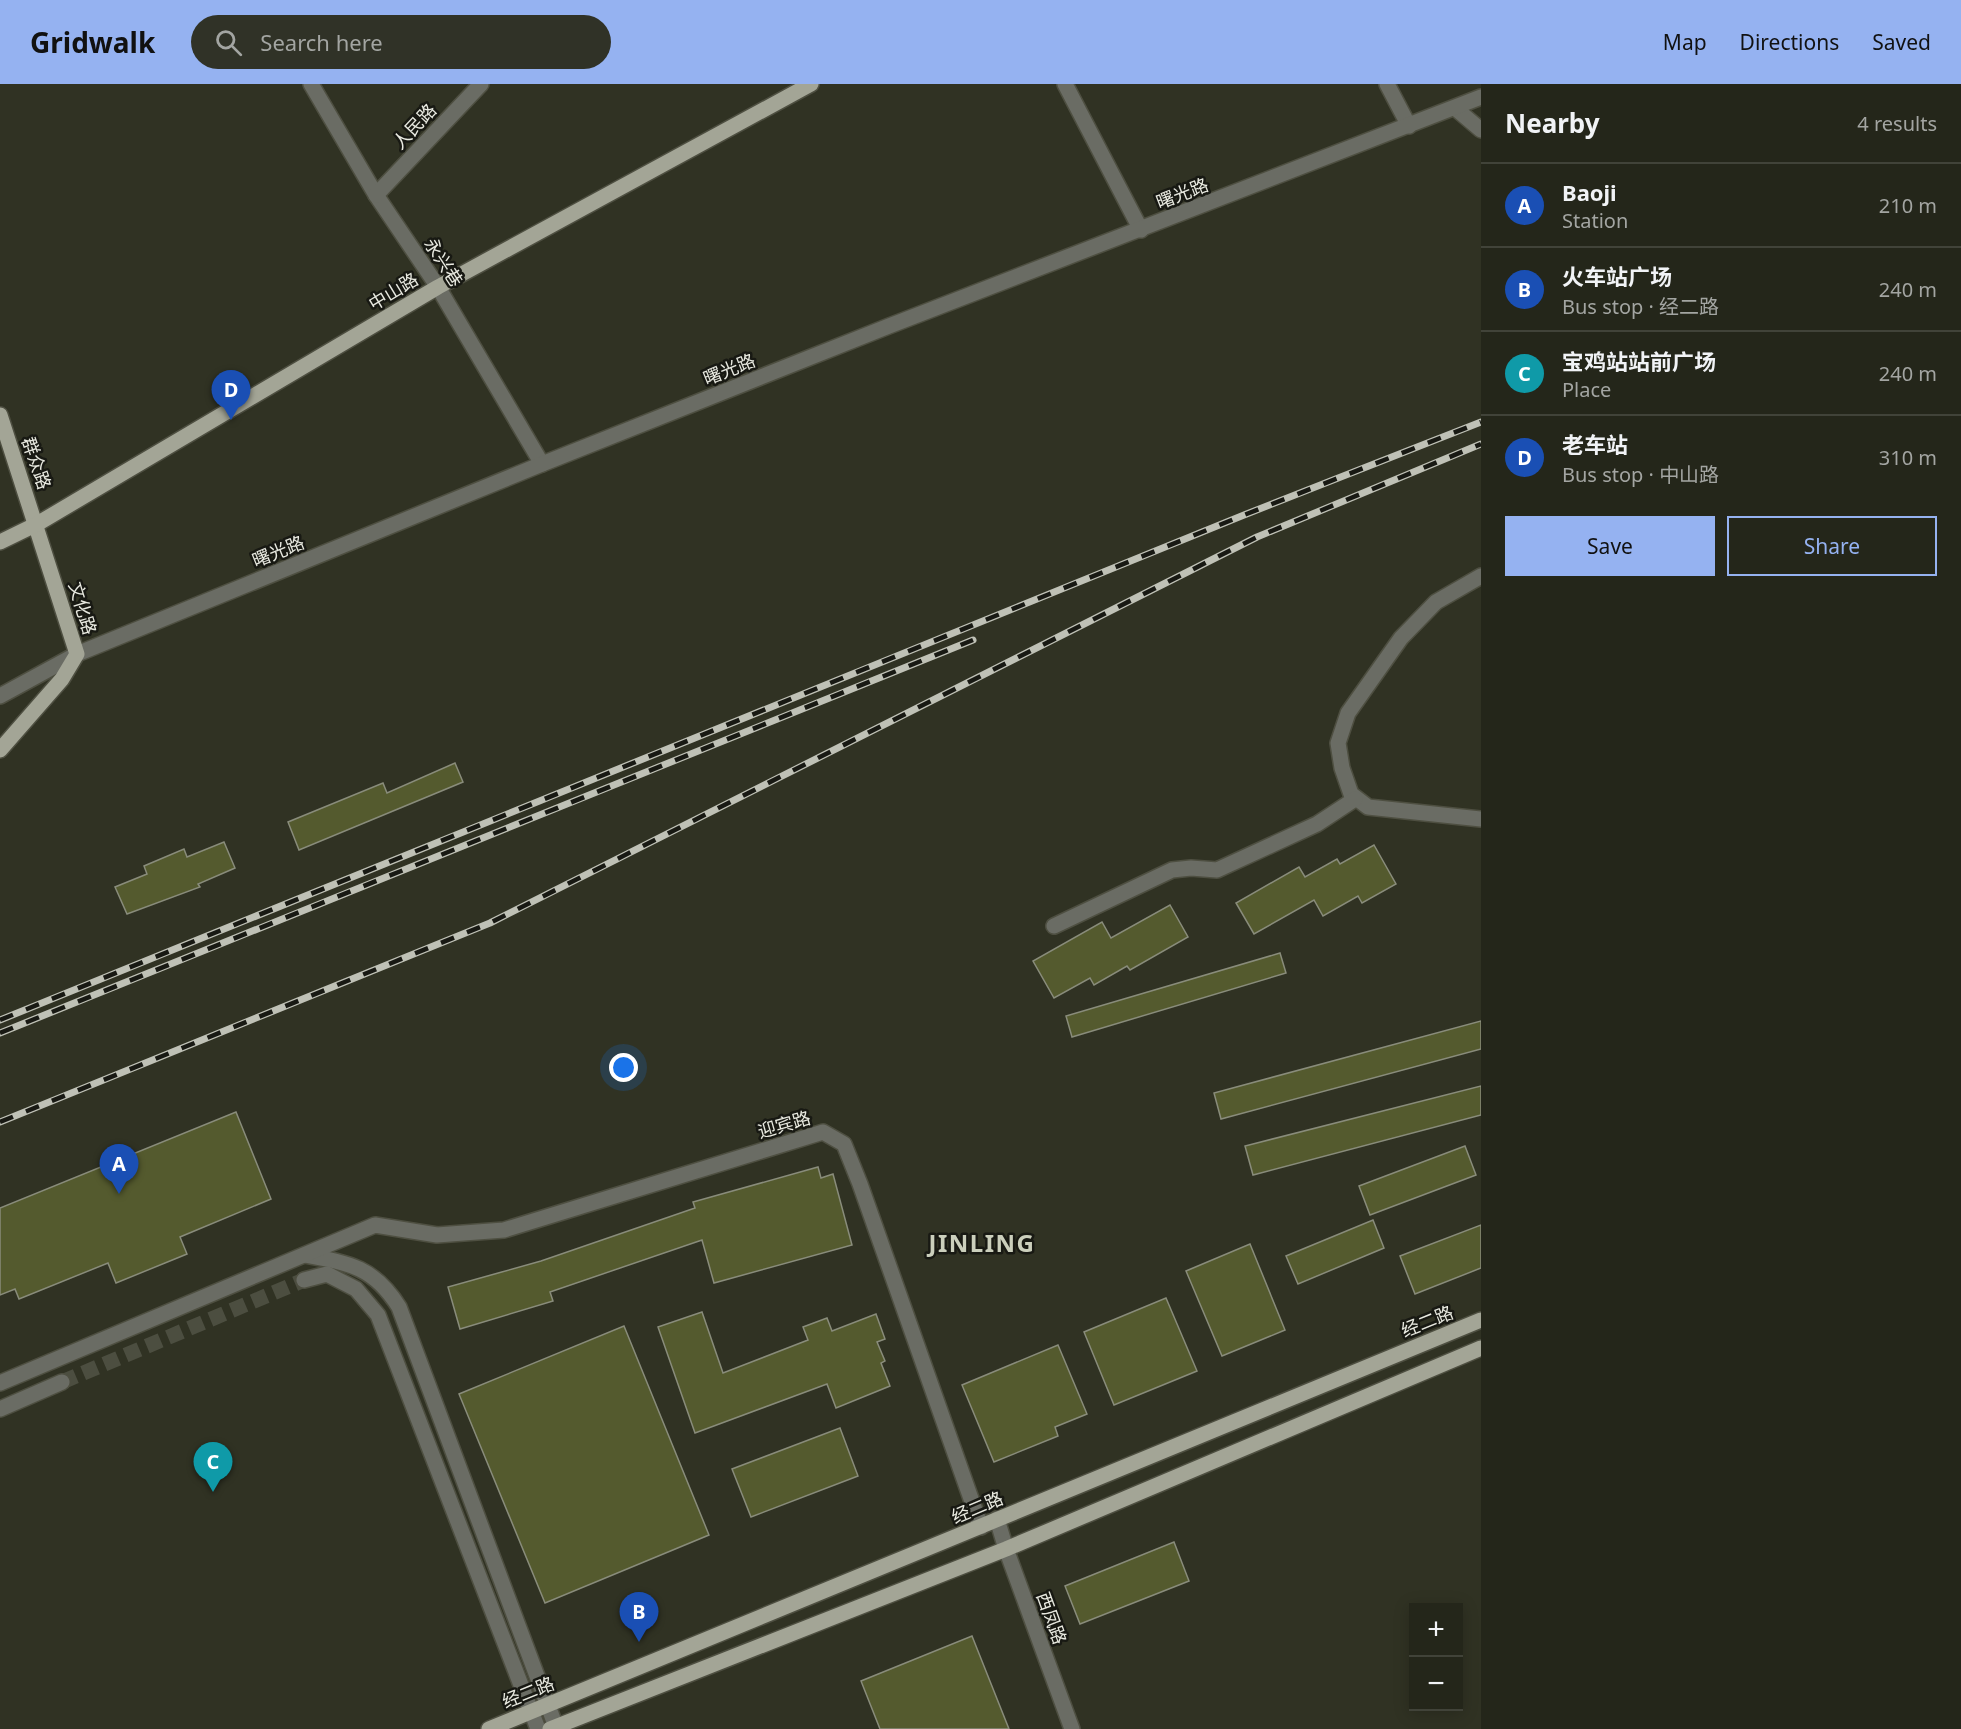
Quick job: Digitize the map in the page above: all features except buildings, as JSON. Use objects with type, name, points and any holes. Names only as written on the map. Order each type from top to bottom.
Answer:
[{"type":"main road","name":"中山路","points":[[0,542],[37,524],[438,287],[811,84]]},
{"type":"main road","name":"群众路","points":[[0,415],[37,524]]},
{"type":"main road","name":"文化路","points":[[0,750],[62,679],[77,654],[37,524]]},
{"type":"main road","name":"经二路","points":[[494,1728],[1481,1320]]},
{"type":"main road","points":[[553,1728],[1006,1549],[1481,1348]]},
{"type":"street","name":"永兴巷","points":[[311,84],[376,195],[438,287],[542,464]]},
{"type":"street","name":"人民路","points":[[376,195],[481,84]]},
{"type":"street","points":[[1065,84],[1141,230]]},
{"type":"street","points":[[1387,84],[1408,126]]},
{"type":"street","name":"曙光路","points":[[0,696],[77,654],[542,464],[889,326],[1481,98]]},
{"type":"street","points":[[1455,108],[1481,130]]},
{"type":"street","points":[[1481,576],[1436,602],[1386,657],[1348,713],[1341,731],[1339,756],[1351,794],[1377,810],[1481,819]]},
{"type":"street","points":[[1054,926],[1172,870],[1191,868],[1217,870],[1317,824],[1355,798]]},
{"type":"street","name":"迎宾路","points":[[304,1255],[375,1225],[436,1235],[504,1230],[823,1132],[844,1144],[981,1527]]},
{"type":"street","points":[[0,1383],[304,1255],[367,1272],[385,1285],[399,1307],[548,1705],[553,1728]]},
{"type":"street","points":[[304,1280],[327,1274],[356,1289],[378,1315],[538,1729]]},
{"type":"street","points":[[0,1409],[62,1382]]},
{"type":"street","name":"西凤路","points":[[998,1519],[1006,1549],[1072,1729]]},
{"type":"tunnel","points":[[62,1382],[304,1280]]},
{"type":"railway","points":[[0,1020],[1244,515],[1481,422]]},
{"type":"railway","points":[[0,1122],[490,923],[1257,537],[1481,444]]},
{"type":"railway","points":[[0,1033],[973,640]]},
{"type":"place","name":"老车站","points":[[231,420]]},
{"type":"place","name":"Baoji","points":[[119,1194]]},
{"type":"place","name":"宝鸡站站前广场","points":[[213,1492]]},
{"type":"place","name":"火车站广场","points":[[639,1642]]},
{"type":"district","name":"JINLING","points":[[982,1242]]}]
